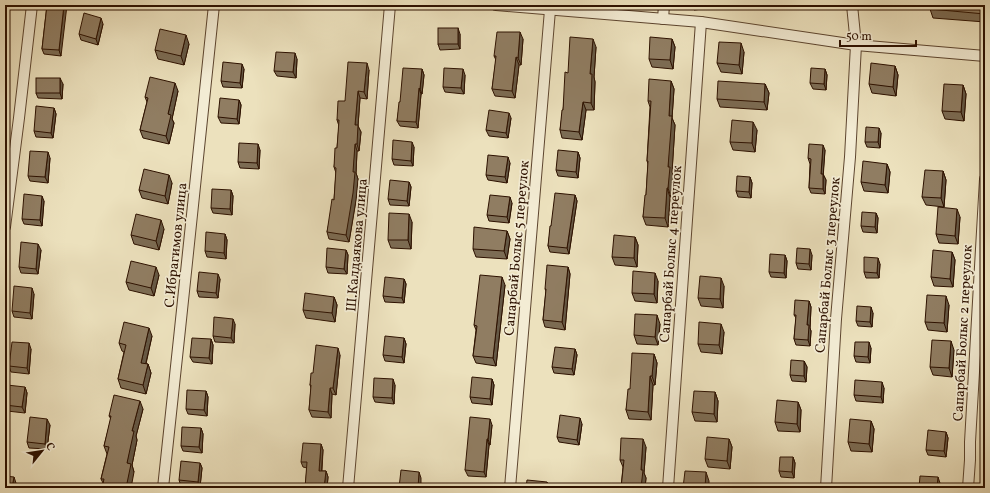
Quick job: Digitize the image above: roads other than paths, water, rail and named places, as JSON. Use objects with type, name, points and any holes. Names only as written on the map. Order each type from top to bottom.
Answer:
[{"type":"street","points":[[5,227],[32,5]]},
{"type":"street","name":"С.Ибрагимов улица","points":[[163,488],[202,133],[214,5]]},
{"type":"street","name":"Ш.Калдаякова улица","points":[[348,488],[387,55],[390,5]]},
{"type":"street","points":[[496,5],[701,22],[856,45],[985,56]]},
{"type":"street","points":[[663,19],[664,5]]},
{"type":"street","name":"Сапарбай Болыс 3 переулок","points":[[826,488],[836,319],[850,157],[856,45],[852,5]]},
{"type":"street","name":"Сапарбай Болыс 5 переулок","points":[[510,488],[550,10]]},
{"type":"street","name":"Сапарбай Болыс 4 переулок","points":[[668,488],[701,22]]},
{"type":"street","name":"Сапарбай Болыс 2 переулок","points":[[968,488],[985,179]]}]
